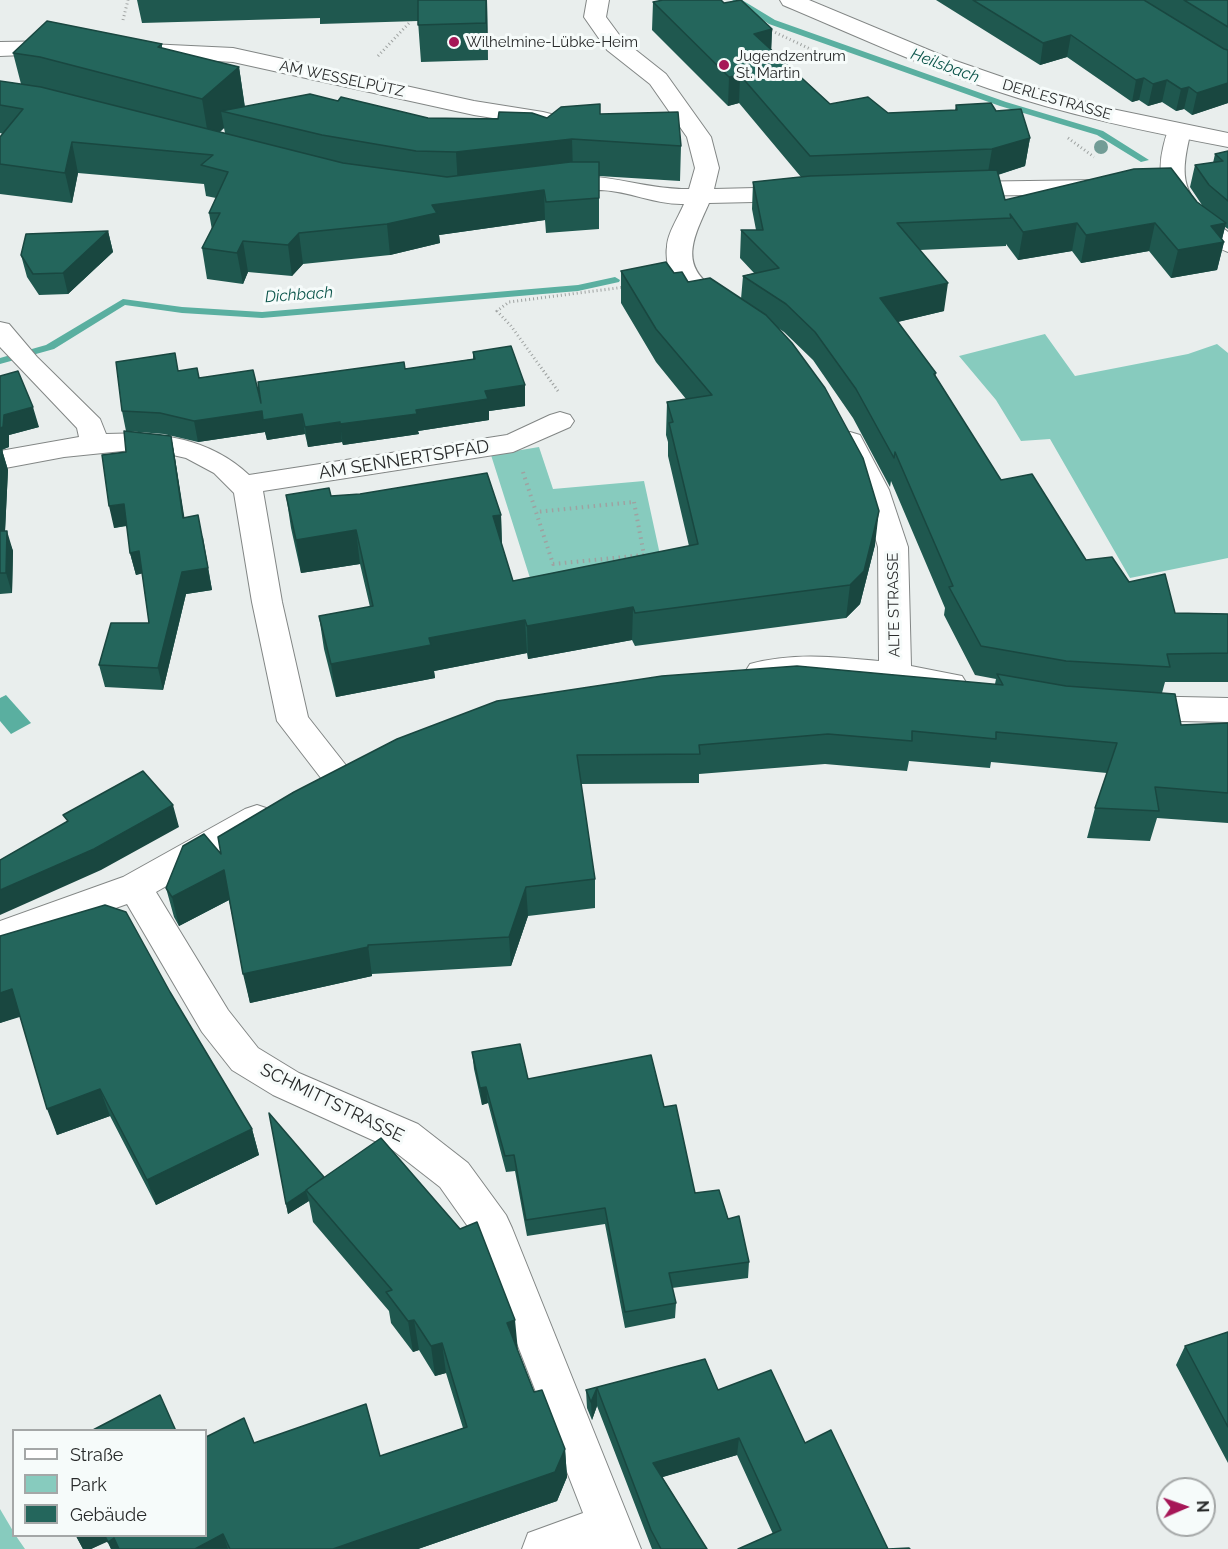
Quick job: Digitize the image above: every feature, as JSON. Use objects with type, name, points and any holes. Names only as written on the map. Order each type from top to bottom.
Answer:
[{"type":"street","points":[[598,0],[595,18],[615,45],[658,79],[671,114],[699,137],[707,168],[699,198],[679,245],[681,266],[698,289],[746,320]]},
{"type":"street","name":"DERLESTRASSE","points":[[791,0],[914,53],[998,84],[1091,111],[1228,140]]},
{"type":"street","points":[[0,49],[81,49]]},
{"type":"street","name":"AM WESSELPÜTZ","points":[[105,49],[232,55],[474,108],[562,119]]},
{"type":"street","points":[[1179,131],[1171,169],[1175,186],[1195,218],[1228,244]]},
{"type":"street","points":[[528,188],[570,183],[603,183],[670,197],[699,198],[818,193]]},
{"type":"street","points":[[938,189],[1175,186]]},
{"type":"street","points":[[13,346],[90,425],[94,444]]},
{"type":"street","name":"ALTE STRASSE","points":[[837,419],[875,490],[893,547],[895,674]]},
{"type":"street","name":"AM SENNERTSPFAD","points":[[244,485],[513,443],[560,421]]},
{"type":"street","points":[[0,460],[94,444],[133,441],[170,444],[192,450],[225,466],[248,490],[267,602],[293,721],[347,768],[135,887],[0,935]]},
{"type":"street","points":[[732,676],[814,666],[895,674],[977,689]]},
{"type":"street","points":[[1104,706],[1171,710],[1228,710]]},
{"type":"street","name":"SCHMITTSTRASSE","points":[[135,887],[215,1021],[244,1059],[286,1084],[404,1136],[454,1175],[492,1227],[614,1537]]},
{"type":"street","points":[[544,1549],[614,1537]]},
{"type":"path","points":[[353,81],[411,21]]},
{"type":"path","points":[[560,421],[561,394],[511,326],[497,311],[508,302],[690,278]]},
{"type":"path","points":[[513,443],[553,564],[644,555],[634,502],[536,512]]},
{"type":"green space","points":[[1045,334],[1075,376],[1188,354],[1217,344],[1228,353],[1228,558],[1130,578],[1050,439],[1021,441],[996,400],[959,356]]},
{"type":"green space","points":[[539,447],[553,489],[644,481],[662,564],[530,578],[491,455]]},
{"type":"green space","points":[[0,1509],[12,1529],[12,1537],[17,1537],[25,1549],[0,1549]]},
{"type":"shaded area","points":[[6,695],[31,723],[11,734],[0,721],[0,698]]},
{"type":"building","points":[[418,0],[486,0],[486,23],[418,25]]},
{"type":"building","points":[[721,0],[724,3],[741,0],[772,29],[754,34],[830,104],[868,97],[888,113],[957,110],[956,105],[991,103],[996,111],[1021,109],[1030,138],[992,149],[810,156],[740,75],[729,77],[653,2]]},
{"type":"building","points":[[973,0],[1144,0],[1228,50],[1228,83],[1197,93],[1189,87],[1181,89],[1167,80],[1153,84],[1144,78],[1136,80],[1071,35],[1043,43]]},
{"type":"building","points":[[1184,0],[1228,0],[1228,27]]},
{"type":"building","points":[[47,21],[162,44],[158,47],[239,67],[202,99],[40,57],[13,53]]},
{"type":"building","points":[[0,81],[41,87],[343,163],[447,177],[570,162],[599,162],[599,198],[546,202],[544,190],[432,205],[437,213],[387,224],[299,233],[288,245],[243,241],[237,253],[202,248],[220,213],[209,213],[228,172],[201,165],[213,155],[72,142],[65,173],[0,164],[0,137],[23,109],[0,105]]},
{"type":"building","points":[[310,94],[338,101],[341,97],[428,118],[498,119],[499,112],[532,113],[547,118],[561,107],[600,104],[600,114],[678,112],[681,146],[572,139],[456,152],[416,151],[322,135],[221,111]]},
{"type":"building","points":[[1228,151],[1228,201],[1209,185],[1195,165],[1223,161],[1215,154]]},
{"type":"building","points":[[1171,168],[1197,202],[1226,223],[1211,226],[1224,242],[1178,250],[1155,223],[1086,235],[1077,223],[1023,232],[1010,214],[1011,218],[897,223],[948,283],[880,298],[936,373],[934,374],[1001,480],[1032,474],[1086,560],[1112,557],[1129,582],[1165,574],[1175,613],[1228,614],[1228,653],[1167,654],[1170,667],[1066,661],[981,646],[949,587],[953,586],[895,452],[894,458],[856,389],[815,332],[786,304],[743,276],[779,268],[741,230],[763,230],[753,182],[810,176],[997,170],[1005,200],[1134,169]]},
{"type":"building","points":[[108,231],[63,273],[33,274],[21,255],[26,234]]},
{"type":"building","points":[[666,262],[674,273],[682,272],[688,282],[710,278],[766,315],[792,343],[825,388],[863,458],[879,511],[864,571],[850,585],[635,613],[633,607],[527,626],[525,620],[429,638],[431,645],[331,664],[319,616],[373,606],[356,530],[296,540],[286,495],[329,488],[331,496],[360,494],[487,473],[501,515],[493,516],[513,581],[698,544],[669,423],[673,422],[667,402],[712,395],[656,329],[621,271]]},
{"type":"building","points":[[511,346],[525,385],[485,391],[488,399],[416,410],[417,414],[305,427],[302,414],[263,420],[262,411],[194,421],[160,413],[122,411],[116,362],[175,353],[178,371],[197,368],[199,378],[253,370],[261,403],[258,382],[404,362],[405,369],[475,359],[473,352]]},
{"type":"building","points":[[18,371],[33,407],[4,415],[3,427],[0,428],[0,376]]},
{"type":"building","points":[[124,431],[171,436],[183,518],[198,515],[208,568],[182,572],[158,668],[99,665],[111,623],[149,623],[139,551],[130,553],[124,504],[109,506],[102,455],[126,452]]},
{"type":"building","points":[[0,450],[2,450],[0,495]]},
{"type":"building","points":[[0,531],[7,531],[6,573],[0,573]]},
{"type":"building","points":[[797,666],[1003,685],[997,674],[1066,686],[1175,694],[1181,725],[1228,723],[1228,793],[1155,787],[1159,811],[1095,808],[1117,743],[996,732],[996,739],[912,731],[912,741],[828,734],[699,745],[700,754],[577,755],[595,879],[526,887],[509,937],[368,945],[368,947],[243,974],[224,870],[172,897],[166,888],[183,846],[204,834],[221,854],[218,837],[294,792],[397,739],[497,701],[662,676]]},
{"type":"building","points":[[143,771],[173,805],[94,849],[0,890],[0,860],[68,821],[63,815]]},
{"type":"building","points":[[105,905],[126,912],[170,992],[252,1129],[147,1180],[100,1089],[47,1109],[12,989],[0,993],[0,936]]},
{"type":"building","points":[[520,1044],[528,1079],[651,1055],[664,1107],[676,1105],[695,1193],[719,1190],[728,1219],[739,1216],[749,1262],[669,1273],[676,1303],[625,1312],[605,1208],[526,1220],[514,1155],[505,1156],[486,1087],[480,1088],[472,1052]]},
{"type":"building","points":[[269,1113],[324,1177],[286,1204]]},
{"type":"building","points":[[381,1138],[460,1229],[477,1222],[515,1320],[507,1323],[534,1392],[542,1390],[565,1449],[555,1472],[333,1549],[230,1549],[223,1534],[195,1549],[119,1549],[114,1538],[108,1542],[106,1537],[207,1537],[207,1436],[244,1418],[254,1443],[366,1404],[380,1456],[467,1427],[442,1343],[431,1346],[414,1320],[408,1321],[386,1292],[392,1290],[306,1190]]},
{"type":"building","points":[[1228,1332],[1228,1427],[1185,1346]]},
{"type":"building","points":[[705,1359],[718,1390],[771,1370],[805,1443],[831,1430],[888,1549],[738,1549],[781,1530],[739,1438],[653,1463],[707,1549],[661,1549],[651,1530],[597,1388],[591,1402],[586,1390]]},
{"type":"building","points":[[160,1395],[175,1429],[95,1429]]},
{"type":"waterway","name":"Heilsbach","points":[[736,0],[772,22],[1003,104],[1100,133],[1144,160]]},
{"type":"waterway","name":"Dichbach","points":[[0,361],[50,347],[123,302],[182,310],[262,315],[578,288],[615,280]]},
{"type":"place","name":"Wilhelmine-Lübke-Heim","points":[[454,42]]},
{"type":"place","name":"Jugendzentrum St. Martin","points":[[724,65]]}]
